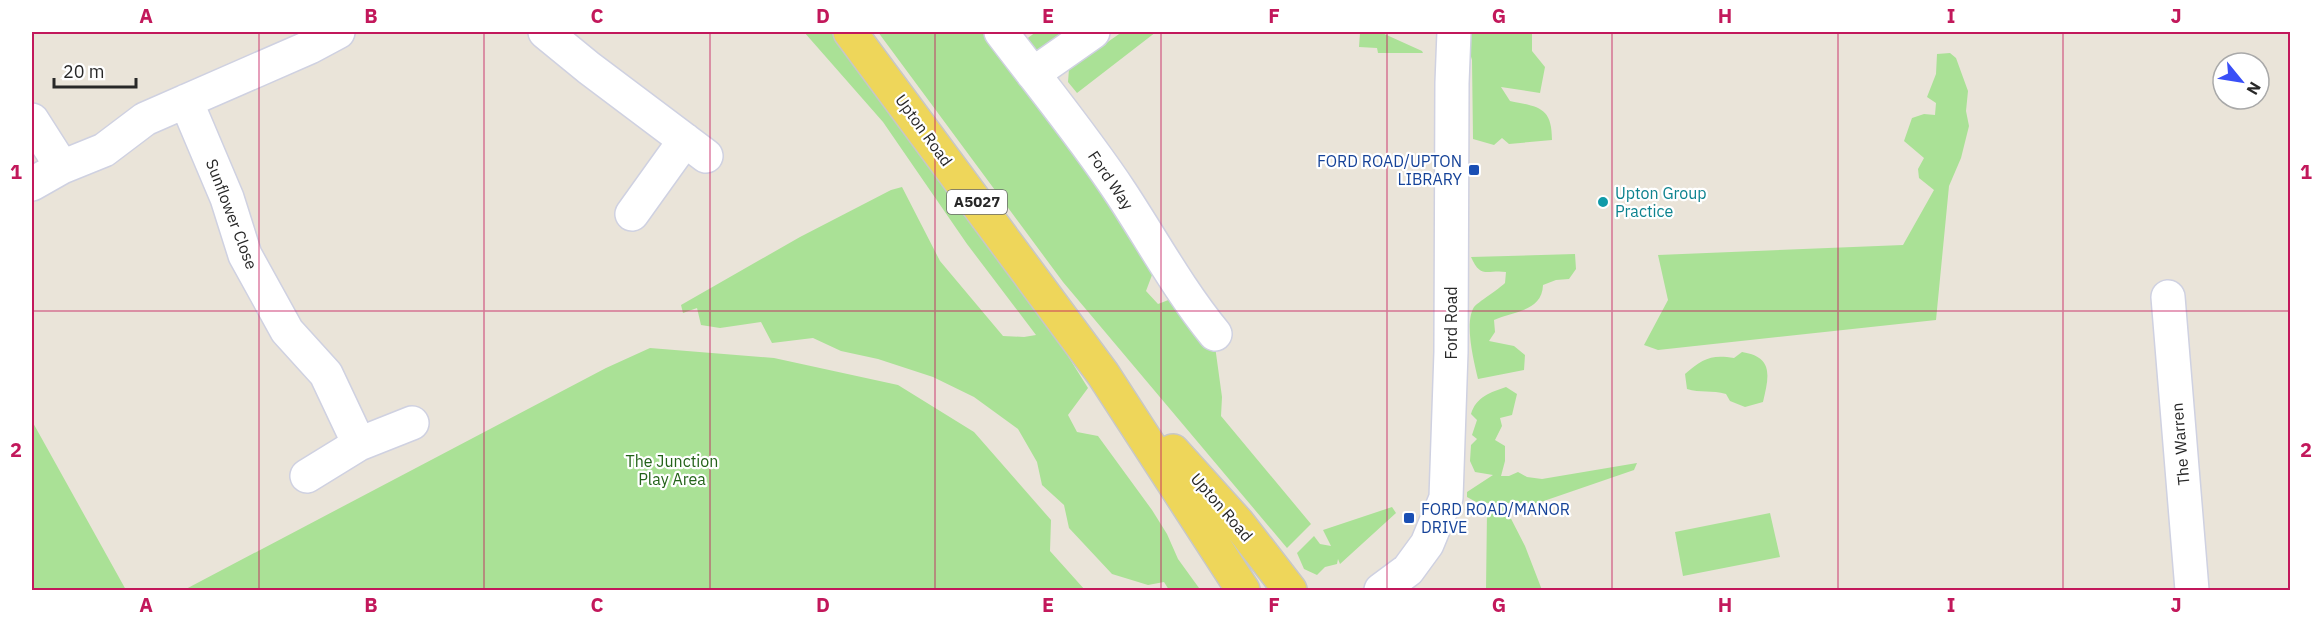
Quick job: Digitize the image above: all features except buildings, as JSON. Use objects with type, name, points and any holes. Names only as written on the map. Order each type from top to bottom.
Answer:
[{"type":"main road","name":"Upton Road","points":[[850,32],[1103,374],[1243,591]]},
{"type":"main road","name":"Upton Road","points":[[1103,374],[1238,523],[1290,591]]},
{"type":"street","points":[[32,184],[62,167],[104,150],[145,119],[310,47],[338,32]]},
{"type":"street","points":[[545,32],[695,148],[632,214]]},
{"type":"street","name":"Ford Way","points":[[1001,32],[1102,166],[1191,304],[1215,334]]},
{"type":"street","points":[[1033,74],[1093,32]]},
{"type":"street","name":"Ford Road","points":[[1381,591],[1418,580],[1427,544],[1446,498],[1451,352],[1454,32]]},
{"type":"street","name":"Sunflower Close","points":[[186,101],[227,198],[245,255],[287,331],[326,374],[359,444]]},
{"type":"street","points":[[32,120],[62,167]]},
{"type":"street","name":"The Warren","points":[[2168,297],[2192,591]]},
{"type":"street","points":[[307,476],[359,444],[412,423]]},
{"type":"green space","points":[[804,32],[833,32],[1026,289],[1088,388],[1068,415],[1077,432],[1098,436],[1152,510],[1167,534],[1178,559],[1199,588],[1198,590],[1169,590],[1164,582],[1148,585],[1112,574],[1069,528],[1064,505],[1042,485],[1037,462],[1018,429],[974,397],[933,377],[878,359],[841,351],[813,338],[772,343],[761,322],[720,328],[701,325],[697,308],[683,313],[681,305],[800,237],[891,190],[902,187],[940,261],[1003,336],[1036,335],[967,244],[883,122]]},
{"type":"green space","points":[[878,32],[989,32],[1154,259],[1152,275],[1146,291],[1158,304],[1171,299],[1211,317],[1222,397],[1221,416],[1311,524],[1287,548],[1063,282]]},
{"type":"green space","points":[[1036,32],[1072,32],[1038,55],[1025,40]]},
{"type":"green space","points":[[1122,32],[1156,32],[1077,93],[1068,82],[1069,69]]},
{"type":"green space","points":[[1323,32],[1380,32],[1423,53],[1378,53],[1377,48],[1359,47],[1360,33]]},
{"type":"green space","points":[[1471,32],[1541,32],[1532,34],[1532,51],[1545,67],[1540,93],[1501,87],[1510,101],[1542,110],[1550,121],[1552,140],[1509,144],[1502,138],[1494,145],[1473,139],[1472,60],[1468,46]]},
{"type":"green space","points":[[1950,53],[1956,58],[1968,91],[1966,111],[1969,126],[1961,158],[1949,186],[1936,320],[1658,350],[1644,345],[1668,300],[1658,255],[1903,245],[1934,190],[1919,178],[1918,169],[1924,158],[1904,141],[1912,118],[1924,114],[1935,115],[1936,103],[1927,97],[1936,74],[1937,54]]},
{"type":"green space","points":[[1575,254],[1576,269],[1569,279],[1556,280],[1543,285],[1538,301],[1532,306],[1494,320],[1495,332],[1489,341],[1514,346],[1525,355],[1524,370],[1478,379],[1471,343],[1471,314],[1476,305],[1505,283],[1506,272],[1482,271],[1478,269],[1471,257]]},
{"type":"green space","name":"The Junction Play Area","points":[[650,348],[774,358],[898,385],[974,432],[1051,520],[1050,551],[1085,590],[184,590],[606,368]]},
{"type":"green space","points":[[1742,352],[1760,358],[1767,369],[1767,384],[1763,402],[1745,407],[1730,401],[1726,394],[1687,389],[1685,374],[1697,365],[1713,357],[1734,358]]},
{"type":"green space","points":[[1506,387],[1517,394],[1512,415],[1500,418],[1502,426],[1495,440],[1505,446],[1505,461],[1501,476],[1509,476],[1518,472],[1527,477],[1542,479],[1637,463],[1634,470],[1538,503],[1500,503],[1505,507],[1525,546],[1542,590],[1486,590],[1487,511],[1498,503],[1478,503],[1467,497],[1467,492],[1493,475],[1475,472],[1470,461],[1471,445],[1477,439],[1472,435],[1477,420],[1471,414],[1473,408],[1480,399]]},
{"type":"green space","points":[[32,421],[126,590],[32,590]]},
{"type":"green space","points":[[1392,507],[1396,513],[1340,564],[1338,559],[1337,564],[1325,567],[1317,575],[1304,569],[1297,553],[1314,536],[1320,544],[1331,546],[1323,530]]},
{"type":"green space","points":[[1770,513],[1780,557],[1683,576],[1675,532]]},
{"type":"place","name":"FORD ROAD/UPTON LIBRARY","points":[[1474,170]]},
{"type":"place","name":"Upton Group Practice","points":[[1603,202]]},
{"type":"place","name":"FORD ROAD/MANOR DRIVE","points":[[1409,518]]}]
